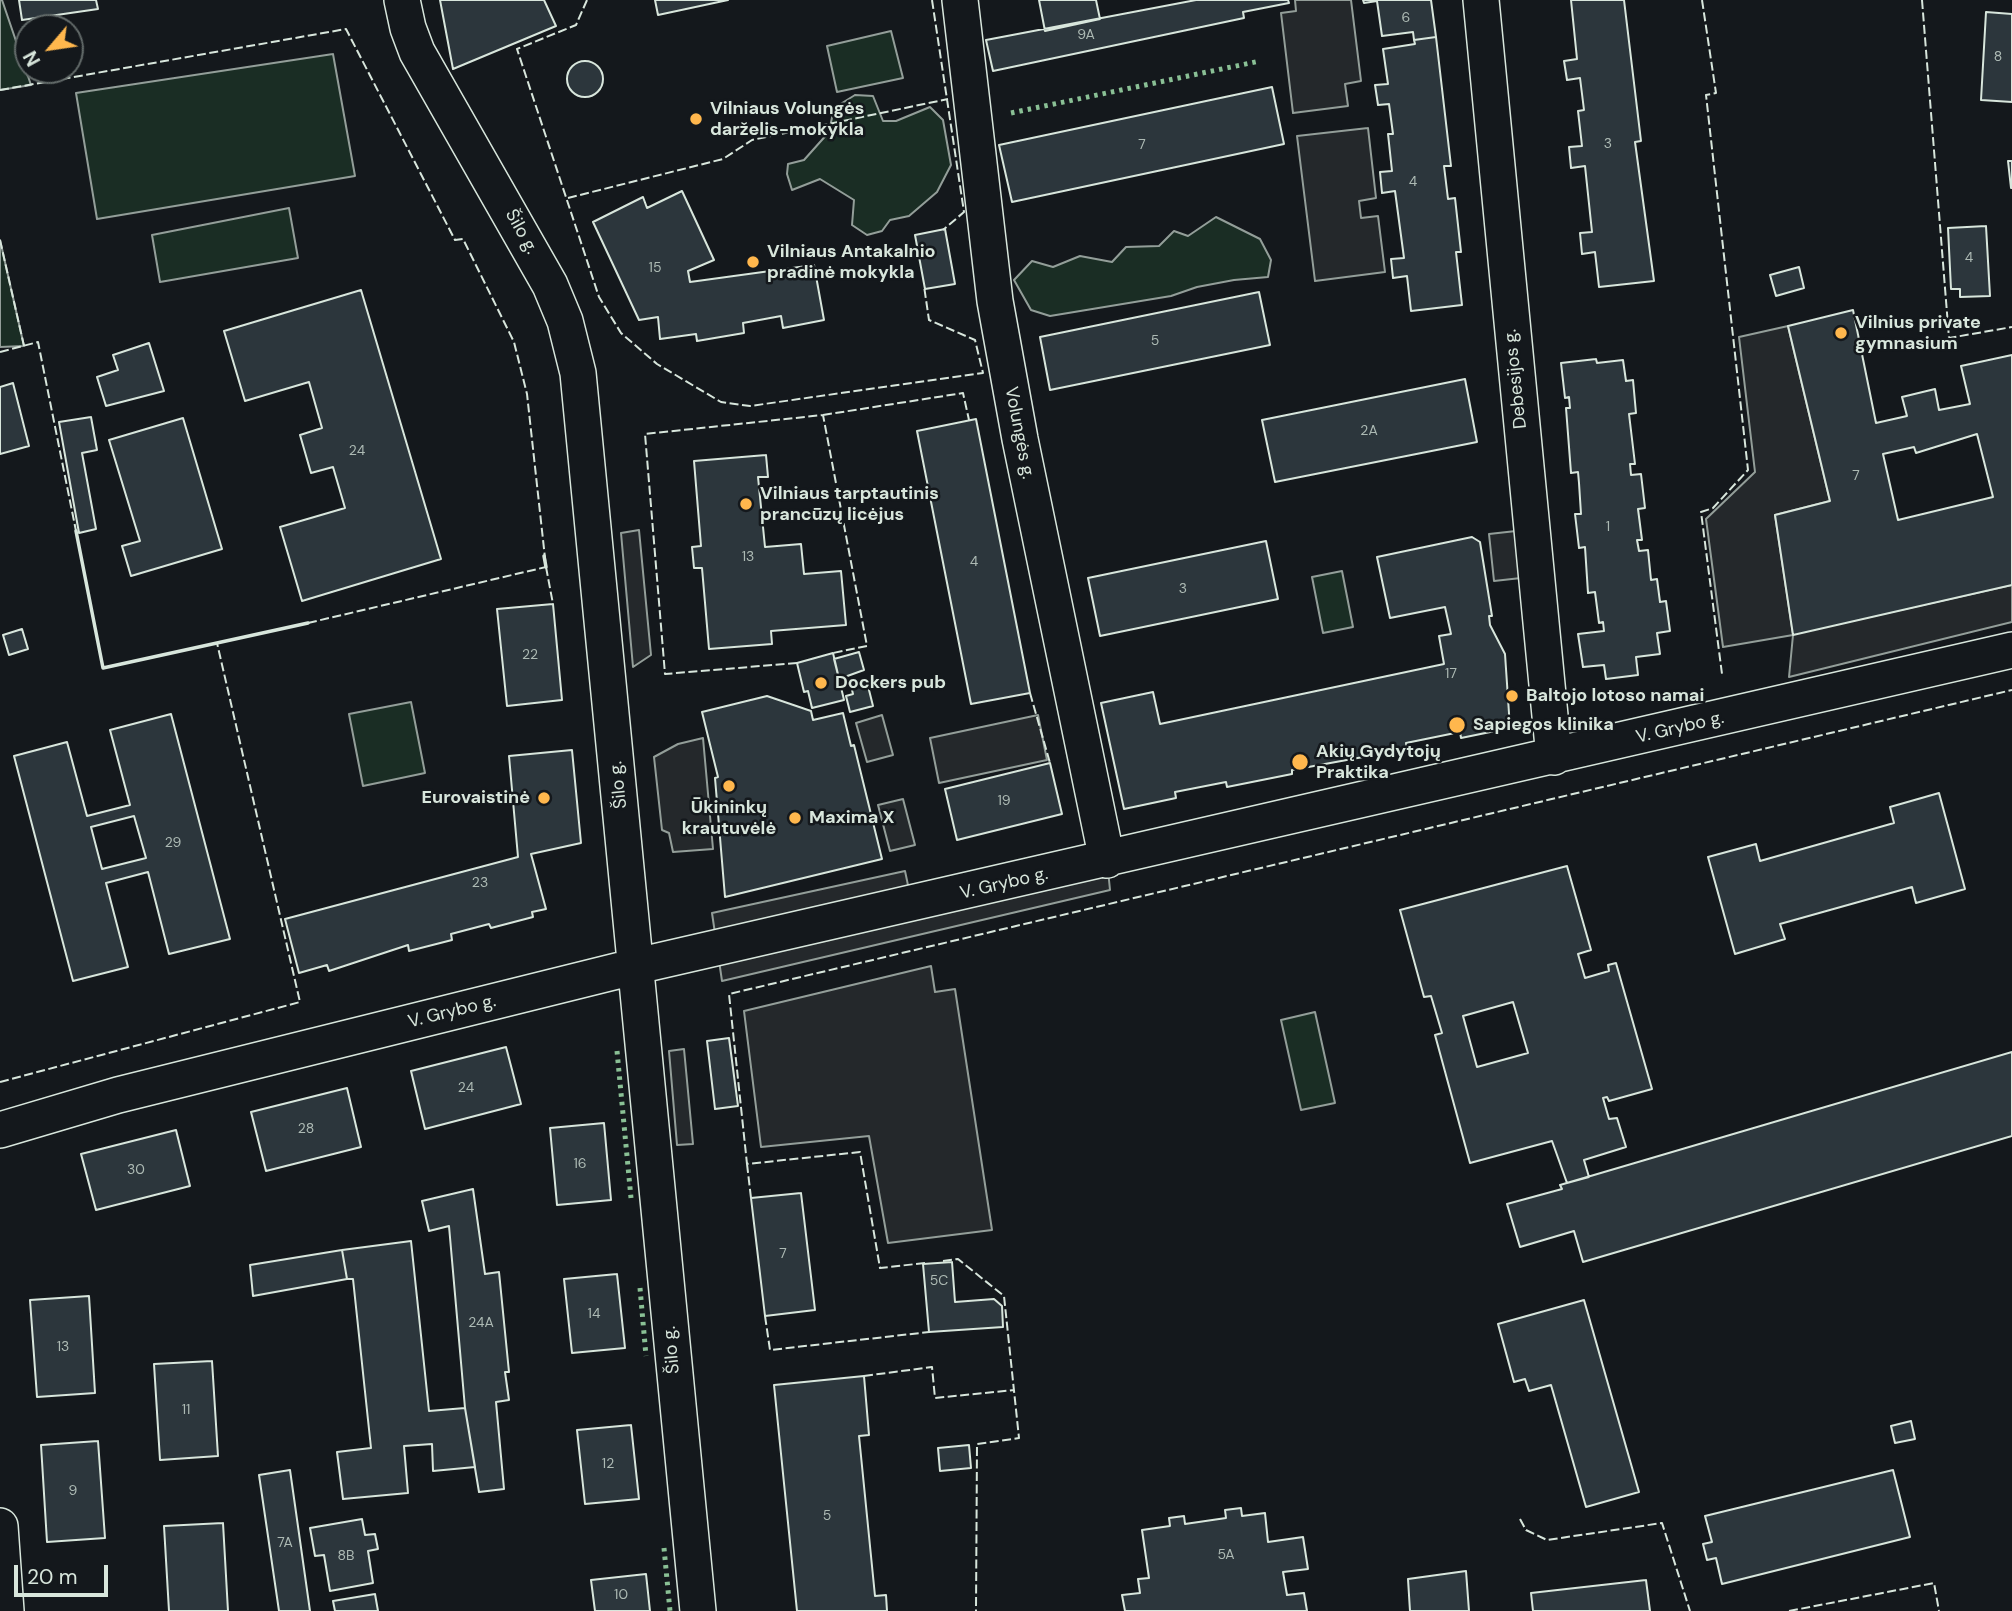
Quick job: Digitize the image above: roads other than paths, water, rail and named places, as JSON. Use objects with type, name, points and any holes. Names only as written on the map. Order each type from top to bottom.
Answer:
[{"type":"street","name":"Šilo g.","points":[[402,0],[417,52],[550,285],[568,334],[584,423],[698,1611]]},
{"type":"street","name":"Volungės g.","points":[[960,0],[995,301],[1020,439],[1107,860]]},
{"type":"street","name":"Debesijos g.","points":[[1481,0],[1513,351],[1555,757]]},
{"type":"street","name":"V. Grybo g.","points":[[0,1130],[118,1096],[637,967],[2012,650]]},
{"type":"street","points":[[0,1525],[6,1611]]},
{"type":"place","name":"Vilniaus Volungės darželis-mokykla","points":[[696,119]]},
{"type":"place","name":"Vilniaus Antakalnio pradinė mokykla","points":[[753,262]]},
{"type":"place","name":"Vilnius private gymnasium","points":[[1841,333]]},
{"type":"place","name":"Vilniaus tarptautinis prancūzų licėjus","points":[[746,504]]},
{"type":"place","name":"Dockers pub","points":[[821,683]]},
{"type":"place","name":"Baltojo lotoso namai","points":[[1512,696]]},
{"type":"place","name":"Sapiegos klinika","points":[[1457,725]]},
{"type":"place","name":"Akių Gydytojų Praktika","points":[[1300,762]]},
{"type":"place","name":"Ūkininkų krautuvėlė","points":[[729,786]]},
{"type":"place","name":"Eurovaistinė","points":[[544,798]]},
{"type":"place","name":"Maxima X","points":[[795,818]]}]
